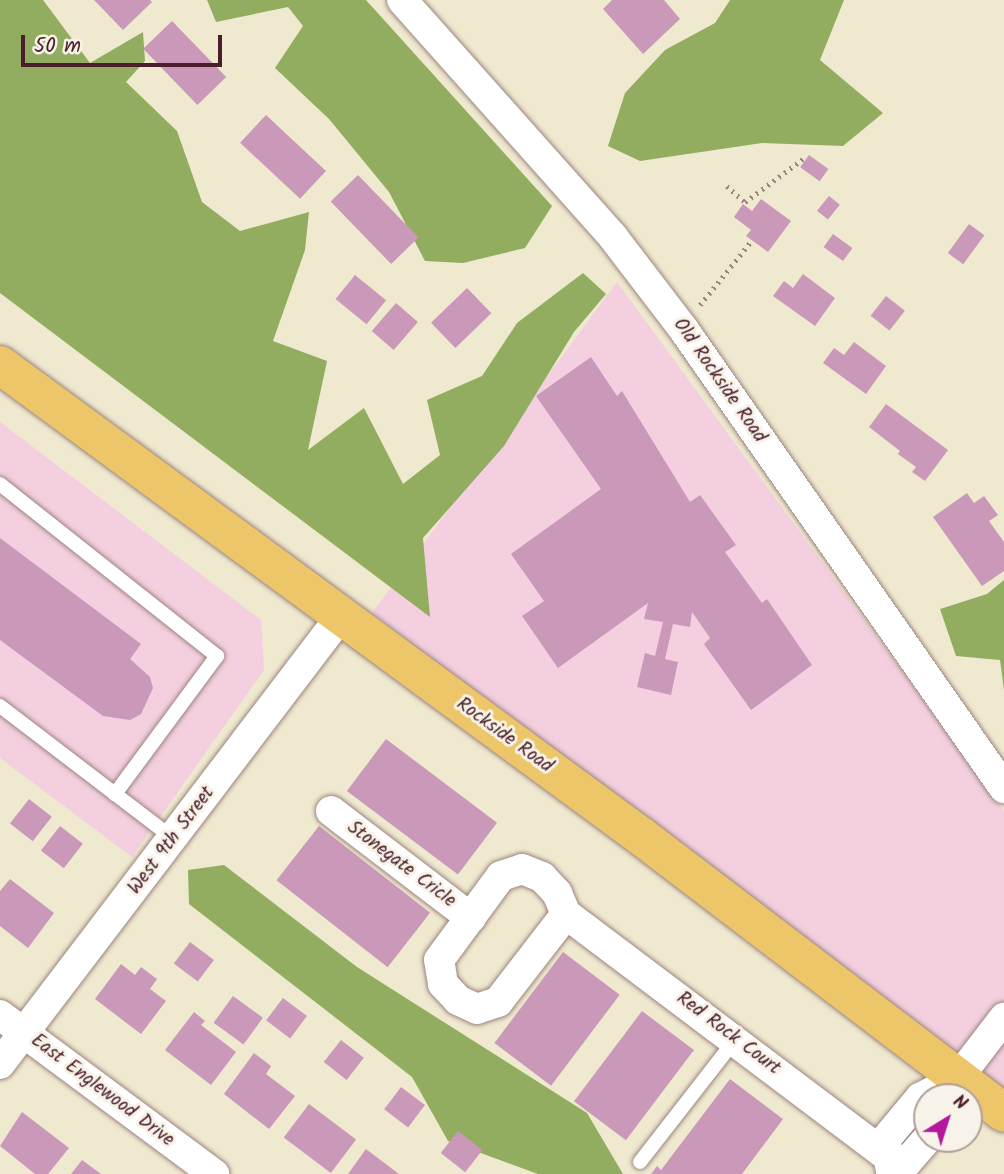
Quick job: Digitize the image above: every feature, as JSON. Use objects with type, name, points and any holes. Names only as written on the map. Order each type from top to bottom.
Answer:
[{"type":"main road","name":"Rockside Road","points":[[0,365],[341,615],[950,1083]]},
{"type":"main road","name":"Rockside Road","points":[[983,1102],[1004,1113]]},
{"type":"street","name":"Old Rockside Road","points":[[402,0],[613,237],[701,354],[1004,788]]},
{"type":"street","name":"West 9th Street","points":[[0,1064],[341,615]]},
{"type":"street","name":"Stonegate Cricle","points":[[331,811],[471,918]]},
{"type":"street","name":"Stonegate Cricle","points":[[522,869],[542,877],[557,893],[566,914],[499,1002],[477,1009],[458,1000],[443,984],[439,960],[501,876],[522,869]]},
{"type":"street","name":"Red Rock Court","points":[[566,914],[736,1038],[889,1165]]},
{"type":"street","name":"East Englewood Drive","points":[[0,1015],[214,1174]]},
{"type":"street","points":[[958,1083],[1004,1018]]},
{"type":"street","points":[[913,1106],[885,1140],[889,1165],[907,1161],[914,1153]]},
{"type":"lane","points":[[0,484],[217,656],[116,794]]},
{"type":"lane","points":[[0,706],[174,838]]},
{"type":"lane","points":[[640,1162],[736,1038]]},
{"type":"path","points":[[727,187],[745,202],[803,159]]},
{"type":"path","points":[[695,312],[751,240]]},
{"type":"shaded area","points":[[617,282],[1004,811],[1004,1099],[372,613]]},
{"type":"shaded area","points":[[0,422],[261,620],[264,670],[132,857],[0,758]]},
{"type":"green space","points":[[0,0],[43,0],[90,63],[143,32],[145,61],[126,82],[177,131],[202,202],[240,231],[309,212],[305,250],[273,341],[327,361],[308,450],[364,408],[403,484],[440,455],[427,400],[482,376],[517,323],[583,273],[606,294],[574,332],[504,446],[423,538],[430,617],[0,293]]},
{"type":"green space","points":[[207,0],[366,0],[552,206],[525,248],[463,263],[425,261],[389,192],[329,119],[275,68],[303,26],[288,7],[216,22]]},
{"type":"green space","points":[[730,0],[844,0],[820,60],[883,113],[843,146],[762,143],[640,161],[608,146],[625,93],[665,50],[715,23]]},
{"type":"green space","points":[[1004,580],[1004,690],[1000,660],[956,656],[940,609],[987,594]]},
{"type":"green space","points":[[224,865],[357,967],[587,1113],[623,1174],[538,1174],[448,1141],[412,1077],[189,904],[188,870]]},
{"type":"building","points":[[94,0],[150,0],[152,2],[123,30]]},
{"type":"building","points":[[612,0],[664,0],[680,19],[643,54],[603,9]]},
{"type":"building","points":[[172,21],[226,77],[197,105],[143,49]]},
{"type":"building","points":[[266,115],[326,171],[300,199],[240,143]]},
{"type":"building","points":[[809,155],[828,169],[820,181],[800,167]]},
{"type":"building","points":[[358,175],[418,238],[391,264],[331,201]]},
{"type":"building","points":[[829,196],[840,205],[828,220],[817,211]]},
{"type":"building","points":[[761,199],[791,221],[768,252],[746,236],[751,230],[734,217],[743,204],[752,211]]},
{"type":"building","points":[[969,224],[984,235],[963,264],[948,253]]},
{"type":"building","points":[[833,234],[852,248],[843,261],[824,247]]},
{"type":"building","points":[[803,274],[835,298],[815,326],[773,296],[784,281],[793,288]]},
{"type":"building","points":[[355,275],[386,300],[367,324],[335,299]]},
{"type":"building","points":[[467,288],[491,313],[455,348],[431,323]]},
{"type":"building","points":[[886,296],[905,311],[890,330],[871,316]]},
{"type":"building","points":[[396,303],[418,322],[394,350],[372,331]]},
{"type":"building","points":[[854,342],[886,366],[866,394],[823,363],[834,348],[844,355]]},
{"type":"building","points":[[591,357],[617,396],[622,391],[690,502],[700,495],[736,545],[725,552],[762,603],[767,599],[812,665],[751,710],[704,644],[710,638],[692,612],[690,627],[673,624],[665,659],[678,662],[671,695],[637,687],[645,653],[655,656],[663,622],[644,619],[648,603],[558,668],[522,616],[544,601],[511,554],[601,489],[536,396]]},
{"type":"building","points":[[886,404],[948,450],[925,481],[912,472],[916,467],[898,454],[900,451],[869,427]]},
{"type":"building","points":[[967,493],[974,503],[984,496],[998,515],[989,521],[1004,542],[1004,571],[982,586],[933,517]]},
{"type":"building","points":[[0,538],[141,644],[130,659],[150,677],[153,688],[141,714],[130,720],[103,716],[0,640]]},
{"type":"building","points":[[386,739],[497,823],[458,875],[347,791]]},
{"type":"building","points":[[29,799],[52,817],[33,841],[10,823]]},
{"type":"building","points":[[60,826],[83,844],[64,868],[41,850]]},
{"type":"building","points":[[319,826],[430,913],[388,967],[277,880]]},
{"type":"building","points":[[10,879],[54,913],[28,948],[0,926],[0,891]]},
{"type":"building","points":[[190,942],[214,960],[198,982],[174,964]]},
{"type":"building","points":[[563,952],[620,995],[551,1086],[494,1043]]},
{"type":"building","points":[[121,964],[135,975],[141,967],[157,979],[150,989],[166,1001],[141,1034],[95,999]]},
{"type":"building","points":[[233,996],[263,1018],[244,1044],[214,1023]]},
{"type":"building","points":[[283,998],[307,1016],[290,1038],[266,1020]]},
{"type":"building","points":[[642,1011],[694,1050],[626,1140],[574,1101]]},
{"type":"building","points":[[194,1012],[205,1021],[201,1025],[236,1052],[211,1085],[165,1050]]},
{"type":"building","points":[[341,1040],[364,1058],[347,1080],[324,1062]]},
{"type":"building","points":[[254,1053],[271,1066],[266,1074],[295,1096],[269,1129],[224,1094]]},
{"type":"building","points":[[730,1079],[783,1119],[742,1174],[651,1174],[657,1166],[661,1170]]},
{"type":"building","points":[[401,1087],[425,1105],[408,1127],[384,1109]]},
{"type":"building","points":[[309,1104],[356,1140],[331,1173],[284,1138]]},
{"type":"building","points":[[22,1112],[69,1148],[48,1174],[35,1174],[0,1146]]},
{"type":"building","points":[[458,1131],[482,1150],[465,1172],[441,1153]]},
{"type":"building","points":[[366,1149],[399,1174],[348,1174]]},
{"type":"building","points":[[82,1160],[101,1174],[71,1174]]}]
